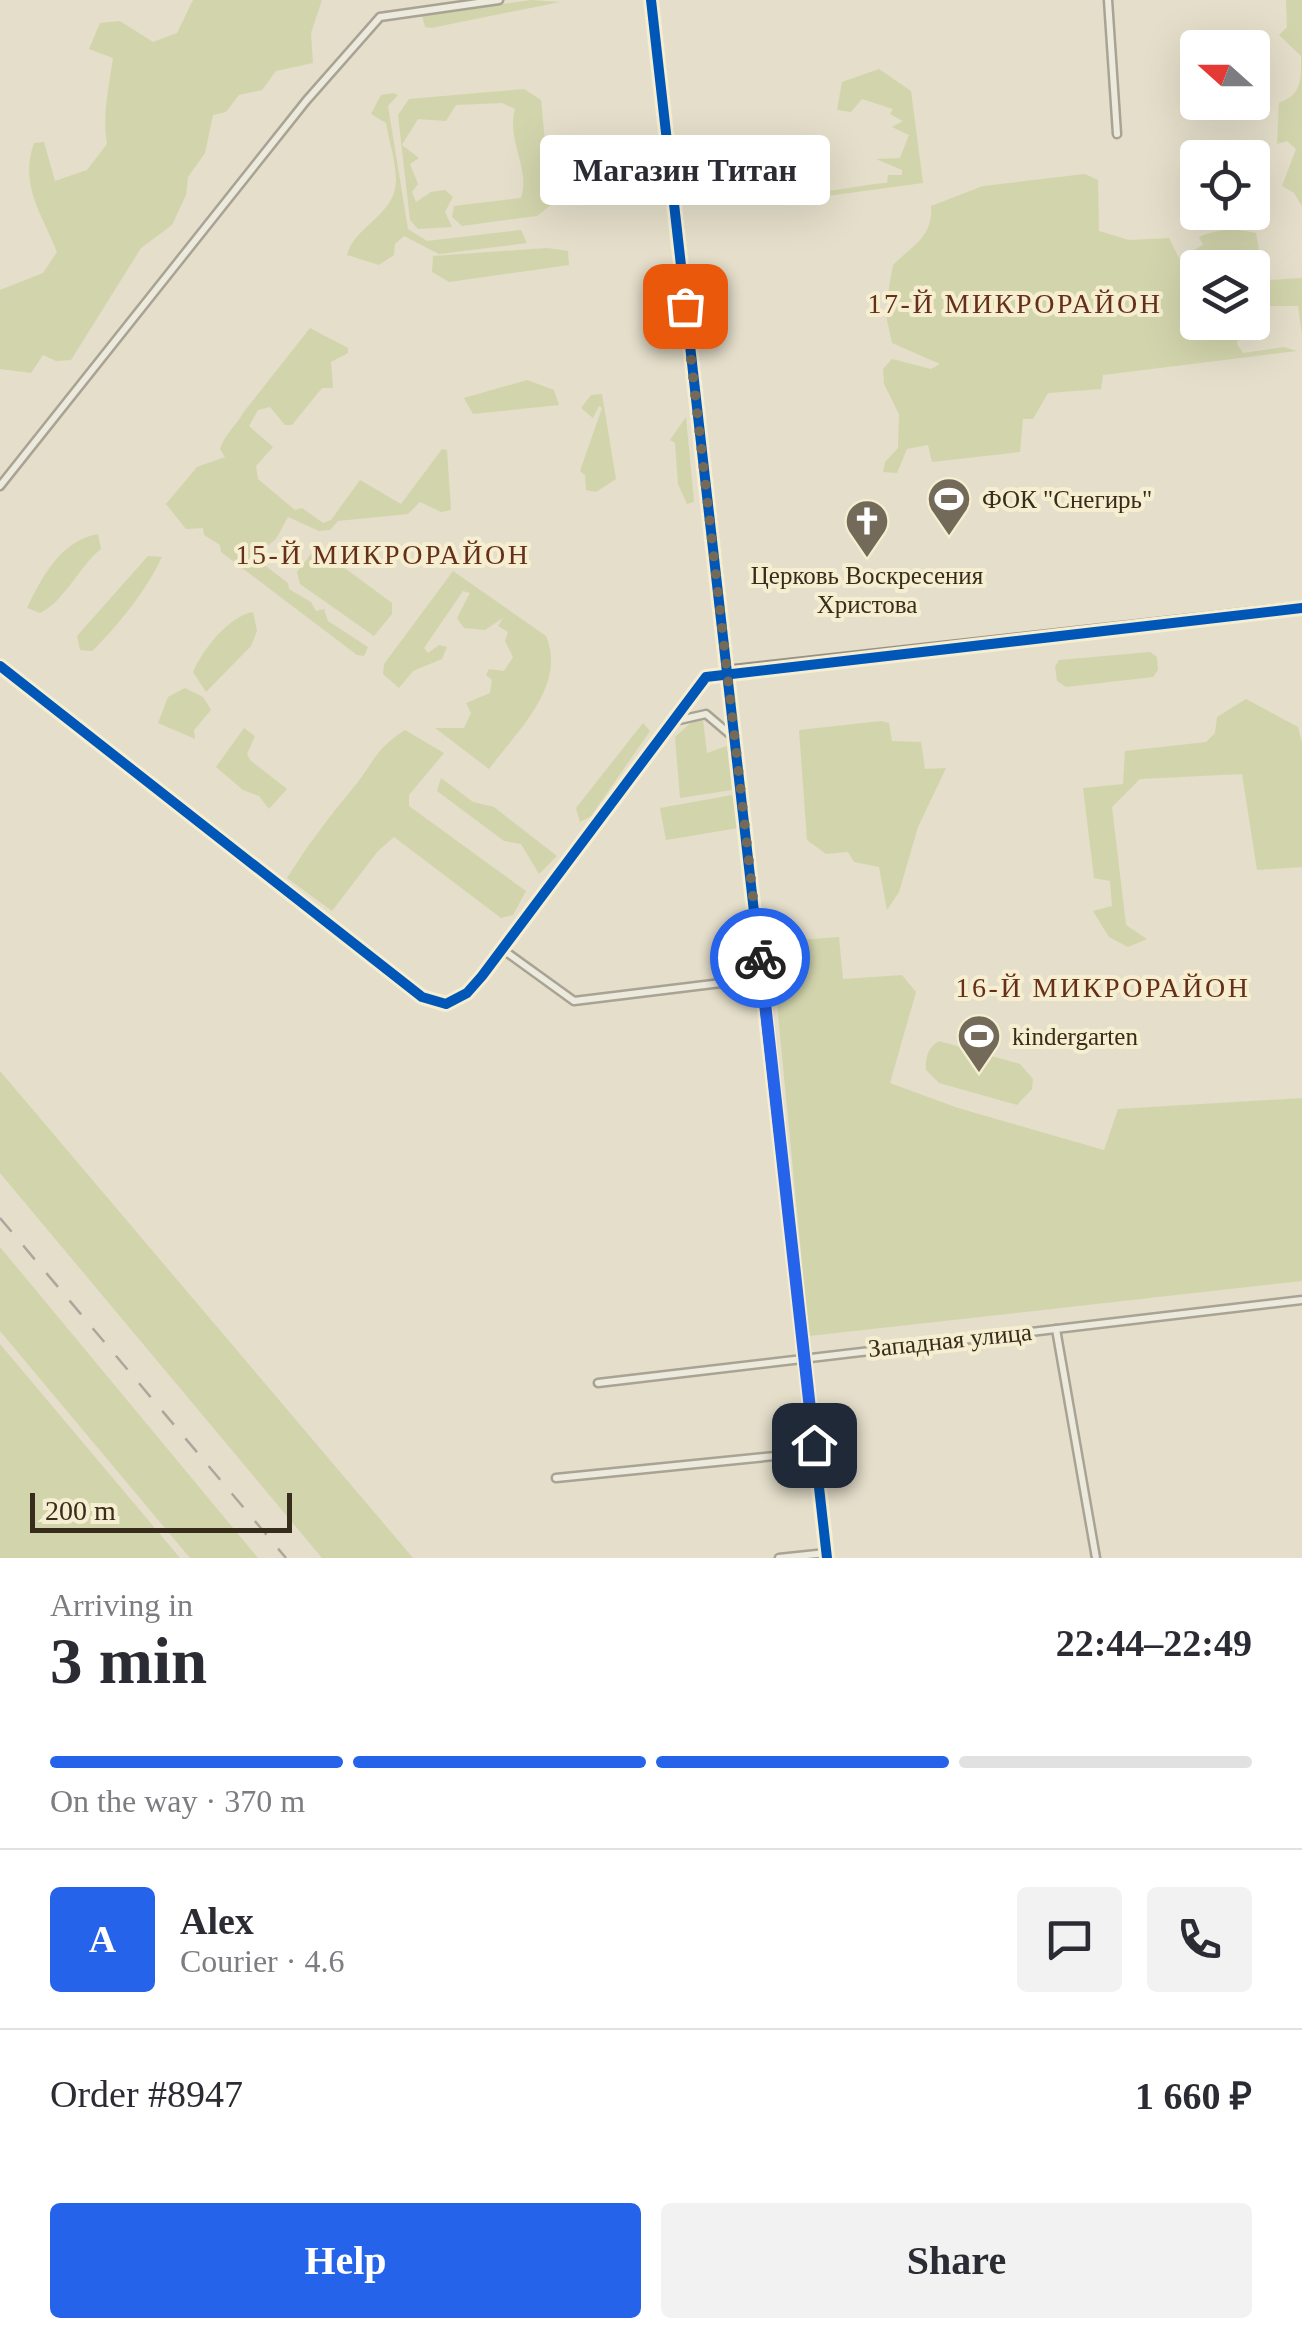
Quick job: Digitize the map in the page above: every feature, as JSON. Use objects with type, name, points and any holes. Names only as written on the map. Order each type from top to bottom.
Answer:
[{"type":"street","points":[[0,486],[306,101],[380,17],[500,0]]},
{"type":"street","points":[[651,0],[827,1555],[779,1558]]},
{"type":"street","points":[[1108,0],[1117,134]]},
{"type":"street","points":[[0,666],[422,997],[438,1004],[455,1002],[482,976],[706,676],[1302,608]]},
{"type":"street","points":[[674,721],[706,714],[734,739]]},
{"type":"street","points":[[502,949],[574,1001],[762,978]]},
{"type":"street","name":"Западная улица","points":[[598,1384],[805,1356],[1302,1300]]},
{"type":"street","points":[[1056,1329],[1096,1558]]},
{"type":"street","points":[[556,1478],[815,1452]]},
{"type":"green space","points":[[193,0],[322,0],[311,33],[313,63],[276,71],[262,90],[239,95],[226,112],[213,115],[205,153],[188,177],[186,195],[172,225],[141,248],[71,360],[56,361],[43,355],[31,373],[0,369],[0,290],[43,273],[57,252],[31,186],[34,143],[44,142],[55,181],[87,170],[107,144],[106,112],[113,58],[89,49],[100,23],[120,21],[153,42],[177,33]]},
{"type":"green space","points":[[531,0],[560,2],[431,28],[425,27],[422,15]]},
{"type":"green space","points":[[1286,0],[1302,0],[1302,206],[1294,193],[1282,186],[1296,149],[1287,141],[1277,144],[1279,103],[1296,91],[1301,73],[1301,56],[1279,35],[1287,27]]},
{"type":"green space","points":[[879,69],[911,91],[923,183],[776,203],[795,187],[839,190],[887,183],[888,175],[902,175],[902,170],[876,159],[900,158],[909,135],[892,127],[903,121],[890,114],[893,109],[862,99],[851,112],[837,110],[842,82]]},
{"type":"green space","points":[[524,89],[541,100],[551,205],[537,216],[462,226],[452,217],[454,206],[521,198],[523,187],[514,132],[515,109],[502,103],[456,105],[446,121],[418,119],[402,145],[419,158],[410,164],[418,184],[412,192],[416,202],[431,192],[445,190],[453,197],[445,212],[452,227],[418,229],[410,220],[398,115],[409,99]]},
{"type":"green space","points":[[381,95],[398,95],[388,106],[408,229],[427,241],[521,230],[527,243],[439,254],[404,236],[395,244],[394,255],[379,265],[347,255],[357,237],[392,199],[395,189],[395,165],[386,123],[371,114]]},
{"type":"green space","points":[[1085,174],[1098,180],[1099,231],[1129,240],[1169,238],[1180,257],[1180,340],[1238,340],[1243,353],[1284,347],[1297,351],[1103,375],[1101,389],[1048,393],[1033,419],[1023,419],[1020,452],[932,462],[928,445],[907,449],[897,473],[883,472],[885,462],[898,448],[899,414],[884,384],[883,369],[892,359],[931,369],[940,364],[892,343],[885,311],[893,265],[925,233],[931,206],[983,186]]},
{"type":"green space","points":[[1228,230],[1256,233],[1259,250],[1194,250],[1203,245],[1199,237],[1207,234]]},
{"type":"green space","points":[[547,248],[568,251],[569,265],[449,282],[432,272],[433,256]]},
{"type":"green space","points":[[1302,278],[1302,334],[1298,306],[1270,306],[1270,279]]},
{"type":"green space","points":[[310,328],[348,348],[348,353],[331,362],[333,388],[322,388],[292,425],[285,425],[270,407],[258,410],[249,426],[273,447],[256,466],[258,479],[295,510],[302,508],[323,523],[331,520],[360,480],[401,504],[442,449],[447,450],[451,510],[441,512],[420,502],[408,514],[338,521],[330,530],[319,531],[288,517],[276,539],[260,552],[258,560],[288,583],[289,589],[311,602],[316,611],[324,609],[328,621],[368,647],[364,656],[357,655],[221,552],[220,545],[204,535],[203,528],[186,529],[166,504],[197,467],[225,457],[220,449],[227,435]]},
{"type":"green space","points":[[527,380],[554,390],[559,405],[473,414],[464,398]]},
{"type":"green space","points":[[602,394],[616,479],[596,492],[586,490],[585,475],[580,471],[602,408],[599,406],[593,418],[581,408],[591,395]]},
{"type":"green space","points":[[686,417],[694,502],[687,504],[678,484],[675,443],[670,440]]},
{"type":"green space","points":[[98,534],[101,549],[58,600],[40,613],[27,608],[63,552]]},
{"type":"green space","points":[[323,552],[392,603],[392,614],[374,636],[300,584],[297,572],[312,553]]},
{"type":"green space","points":[[148,556],[162,557],[122,619],[92,651],[80,650],[77,636]]},
{"type":"green space","points":[[453,571],[546,636],[551,655],[550,673],[536,707],[489,769],[435,728],[464,728],[471,713],[466,703],[490,693],[492,680],[486,675],[489,669],[504,671],[513,657],[505,641],[508,632],[498,626],[503,618],[485,630],[464,628],[457,618],[470,593],[463,591],[424,648],[428,653],[439,645],[447,647],[442,659],[413,671],[399,688],[383,674],[384,664]]},
{"type":"green space","points":[[253,612],[257,631],[251,646],[206,692],[193,672],[197,663],[226,627]]},
{"type":"green space","points":[[1150,652],[1157,657],[1158,670],[1153,677],[1066,687],[1057,681],[1055,667],[1059,660]]},
{"type":"green space","points":[[185,688],[203,697],[211,710],[194,730],[195,739],[158,723],[168,697]]},
{"type":"green space","points":[[1246,699],[1298,727],[1302,743],[1302,867],[1257,870],[1242,774],[1140,779],[1112,807],[1126,925],[1147,939],[1128,947],[1109,937],[1093,911],[1112,906],[1110,881],[1094,878],[1083,788],[1123,784],[1125,751],[1206,742],[1215,733],[1217,717]]},
{"type":"green space","points":[[703,720],[707,753],[727,746],[732,790],[680,798],[675,737],[693,721]]},
{"type":"green space","points":[[643,723],[650,731],[591,816],[580,822],[576,808]]},
{"type":"green space","points":[[889,723],[892,741],[921,742],[925,769],[946,768],[918,827],[899,892],[887,910],[879,867],[854,862],[848,852],[826,854],[807,840],[799,730]]},
{"type":"green space","points":[[244,728],[255,736],[247,754],[250,760],[287,789],[269,809],[259,796],[243,790],[216,767]]},
{"type":"green space","points":[[405,730],[444,753],[409,795],[409,806],[526,891],[513,915],[501,918],[394,837],[378,851],[332,911],[287,878],[380,751]]},
{"type":"green space","points":[[441,778],[473,802],[494,807],[557,856],[539,874],[521,844],[504,841],[437,791]]},
{"type":"green space","points":[[732,795],[738,828],[666,840],[660,808]]},
{"type":"green space","points":[[839,937],[843,979],[902,975],[916,992],[890,1083],[958,1108],[1104,1150],[1118,1109],[1302,1098],[1302,1281],[809,1336],[771,942]]},
{"type":"green space","name":"kindergarten","points":[[939,1041],[1020,1064],[1033,1079],[1032,1089],[1017,1105],[939,1083],[926,1066],[930,1050]]},
{"type":"green space","points":[[0,1071],[413,1558],[322,1558],[0,1173]]},
{"type":"green space","points":[[0,1247],[258,1558],[190,1558],[0,1331]]},
{"type":"green space","points":[[0,1344],[180,1558],[0,1558]]},
{"type":"railway","points":[[0,1218],[286,1558]]},
{"type":"cycle path","points":[[651,0],[827,1558]]},
{"type":"cycle path","points":[[0,666],[422,997],[446,1004],[467,993],[482,976],[706,677],[1302,608]]},
{"type":"way so far","points":[[685,306],[760,958]]},
{"type":"place","name":"Магазин Титан","points":[[685,306]]},
{"type":"place","name":"ФОК \"Снегирь\"","points":[[949,537]]},
{"type":"place","name":"Церковь Воскресения Христова","points":[[867,559]]},
{"type":"place","name":"kindergarten","points":[[979,1074]]},
{"type":"district","name":"17-Й МИКРОРАЙОН","points":[[1015,303]]},
{"type":"district","name":"15-Й МИКРОРАЙОН","points":[[383,554]]},
{"type":"district","name":"16-Й МИКРОРАЙОН","points":[[1103,987]]},
{"type":"route","points":[[760,958],[814,1445]]}]
